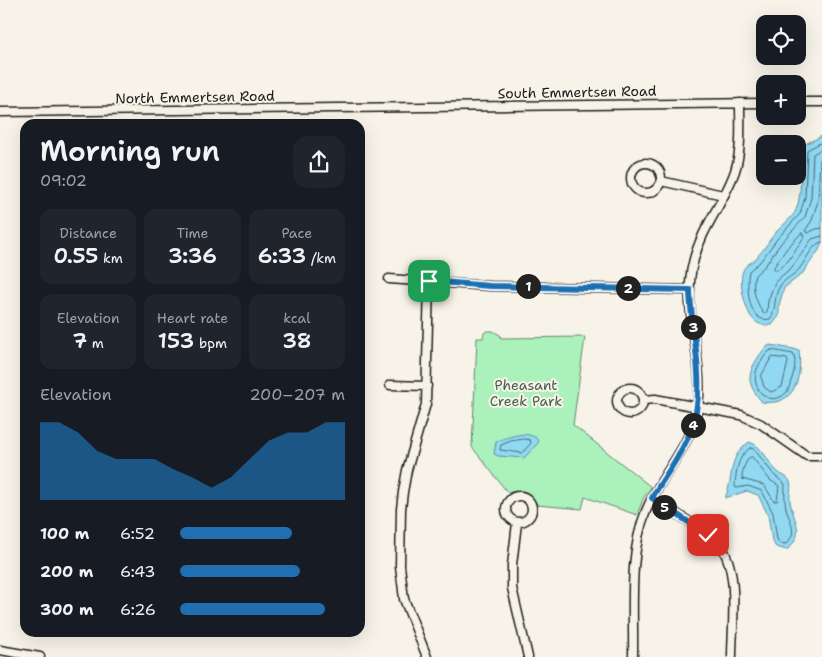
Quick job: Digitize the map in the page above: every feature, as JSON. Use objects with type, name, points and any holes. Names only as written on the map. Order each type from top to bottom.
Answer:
[{"type":"street","points":[[806,102],[822,102]]},
{"type":"street","points":[[633,657],[635,555],[642,522],[652,498],[682,449],[698,407],[698,372],[690,290],[692,266],[702,234],[731,181],[738,158],[740,103]]},
{"type":"street","name":"South Emmertsen Road","points":[[390,106],[756,103]]},
{"type":"street","name":"North Emmertsen Road","points":[[0,112],[390,106]]},
{"type":"street","points":[[648,163],[659,171],[661,181],[659,186],[652,192],[642,193],[634,187],[631,178],[635,168],[648,163]]},
{"type":"street","points":[[661,181],[723,195]]},
{"type":"street","points":[[389,280],[490,286],[690,290]]},
{"type":"street","points":[[427,657],[404,599],[400,566],[403,492],[407,470],[426,404],[429,281]]},
{"type":"street","points":[[390,385],[427,386]]},
{"type":"street","points":[[644,400],[655,399],[748,417],[807,456],[822,456]]},
{"type":"street","points":[[652,498],[714,540],[728,559],[733,582],[732,657]]},
{"type":"street","points":[[517,523],[512,582],[528,657]]},
{"type":"street","points":[[0,650],[40,657]]},
{"type":"green space","name":"Pheasant Creek Park","points":[[493,331],[500,335],[501,338],[585,337],[573,425],[651,487],[643,499],[637,515],[585,497],[582,509],[537,505],[535,500],[526,492],[508,493],[472,447],[477,338],[483,338],[484,333]]},
{"type":"water","points":[[822,136],[822,242],[819,250],[802,274],[784,288],[779,305],[779,316],[772,325],[762,325],[752,318],[746,304],[741,284],[743,272],[745,267],[763,251],[775,233],[795,213],[800,185],[806,185],[806,144]]},
{"type":"water","points":[[770,345],[799,350],[798,379],[789,395],[783,400],[762,402],[753,390],[750,375],[759,356]]},
{"type":"water","points":[[526,434],[535,437],[539,442],[524,458],[494,454],[496,442],[511,436]]},
{"type":"water","points":[[749,442],[758,447],[774,468],[788,478],[790,482],[790,501],[798,532],[787,550],[776,547],[772,541],[768,515],[758,495],[747,491],[725,498],[734,461],[742,448]]},
{"type":"route","points":[[429,281],[490,286],[690,290],[699,384],[698,407],[690,434],[680,454],[652,498],[708,535]]}]
